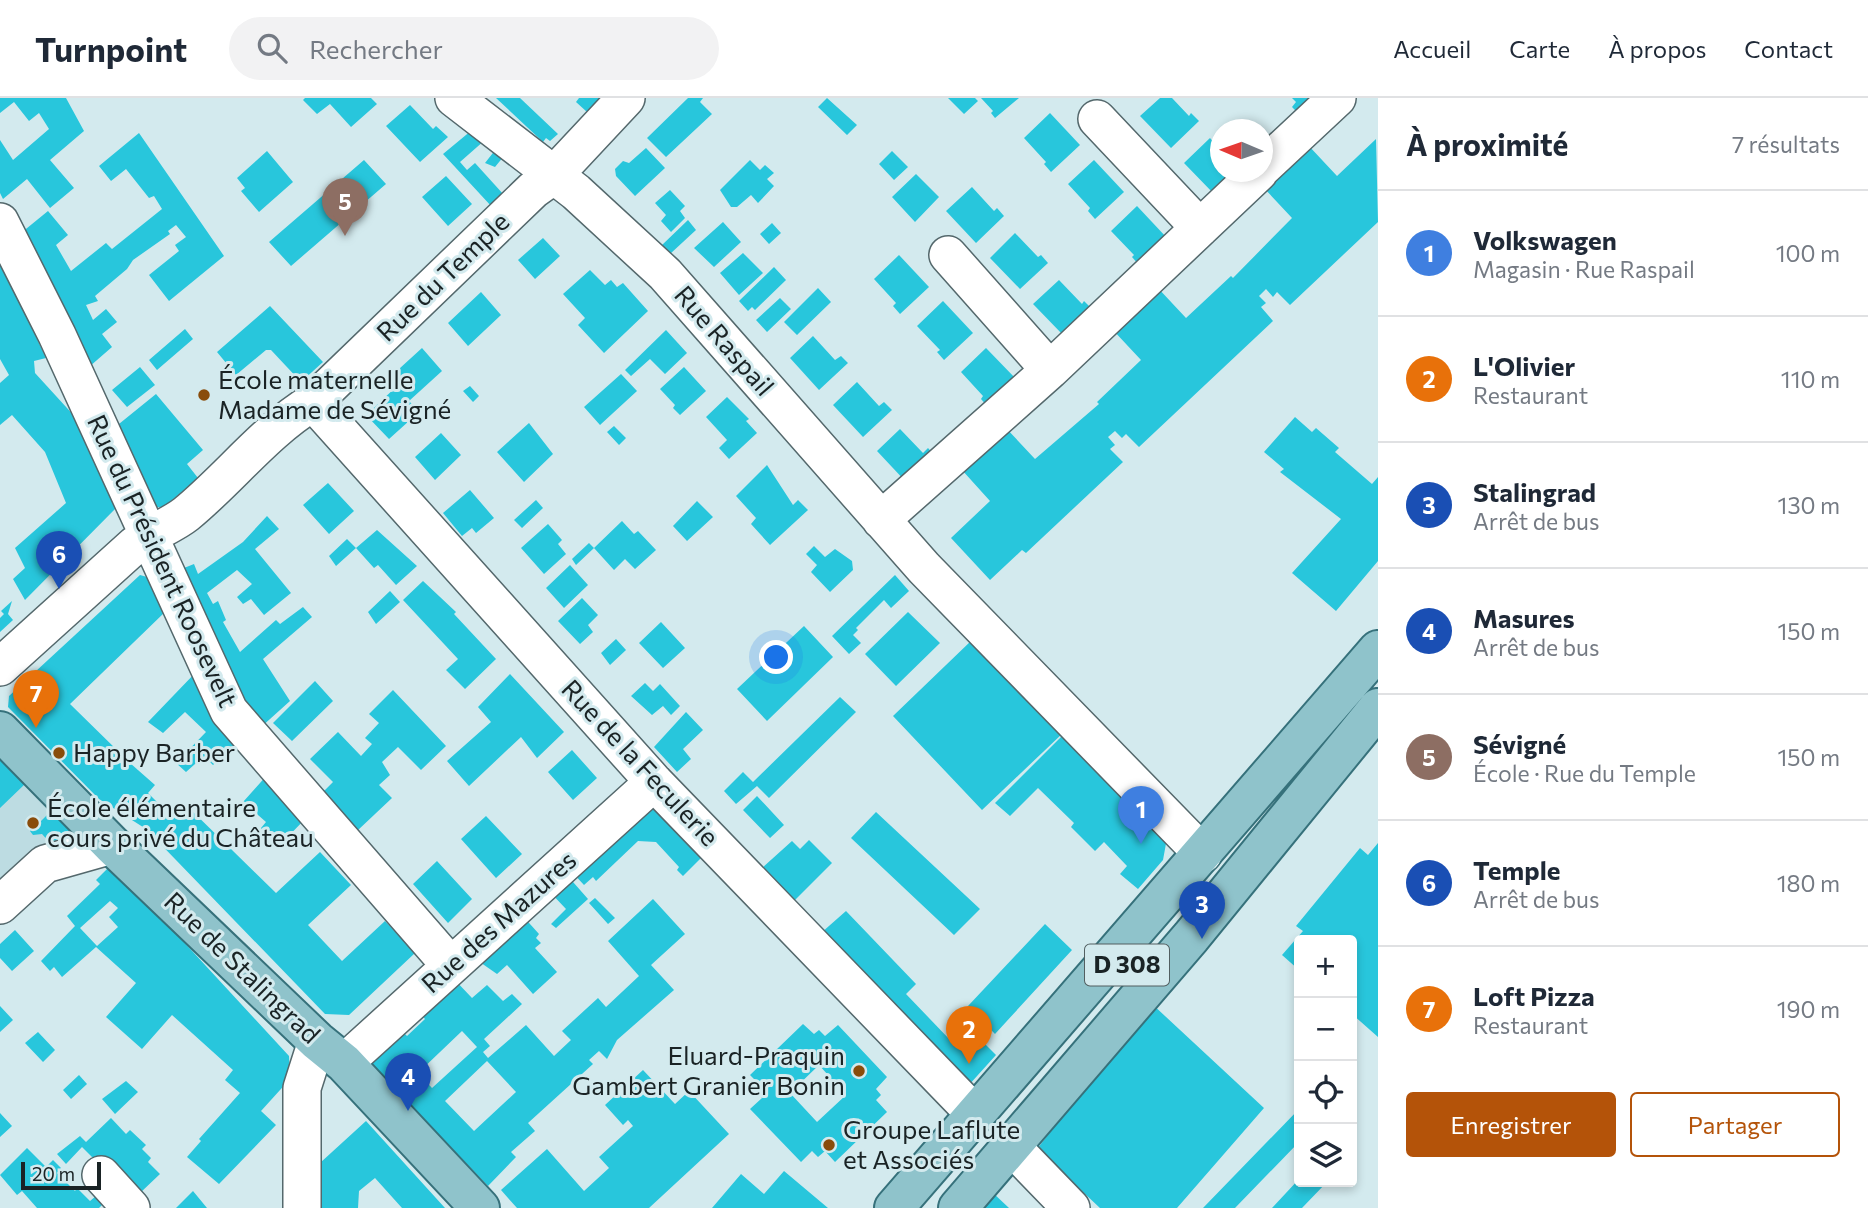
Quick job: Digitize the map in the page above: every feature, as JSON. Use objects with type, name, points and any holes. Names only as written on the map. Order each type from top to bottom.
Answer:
[{"type":"main road","points":[[1357,699],[1378,650]]},
{"type":"main road","name":"D 308","points":[[894,1208],[1203,853],[1357,699]]},
{"type":"main road","name":"D 308","points":[[958,1208],[1191,937],[1346,746],[1357,699]]},
{"type":"main road","name":"D 308","points":[[918,1208],[1357,699]]},
{"type":"main road","name":"Rue de Stalingrad","points":[[0,731],[112,845],[330,1052],[480,1208]]},
{"type":"main road","name":"D 308","points":[[937,1208],[1191,915],[1346,746]]},
{"type":"street","name":"Rue Raspail","points":[[454,98],[554,175],[665,274],[1203,853]]},
{"type":"street","name":"Rue du Temple","points":[[0,667],[148,534],[184,515],[283,421],[313,402],[533,190],[554,175],[626,98]]},
{"type":"street","points":[[1273,159],[1337,98]]},
{"type":"street","points":[[1097,119],[1200,228]]},
{"type":"street","points":[[888,514],[1050,370],[1248,182]]},
{"type":"street","name":"Rue du Président Roosevelt","points":[[0,222],[62,347],[148,534],[160,566],[229,711],[451,966]]},
{"type":"street","points":[[948,256],[1050,370]]},
{"type":"street","name":"Rue de la Feculerie","points":[[313,402],[654,782],[976,1115]]},
{"type":"street","name":"Rue des Mazures","points":[[330,1052],[451,966],[654,782]]},
{"type":"street","points":[[0,905],[46,864],[112,845]]},
{"type":"street","points":[[302,1208],[302,1088],[330,1052]]},
{"type":"street","points":[[1012,1147],[1071,1208]]},
{"type":"street","points":[[101,1175],[131,1208]]},
{"type":"shaded area","name":"École élémentaire cours privé du Château","points":[[0,758],[79,836],[0,886]]},
{"type":"building","points":[[0,98],[66,98],[84,131],[50,160],[74,188],[50,208],[27,179],[3,199],[0,193],[0,140],[13,160],[49,129],[39,113],[29,121],[14,102],[0,113]]},
{"type":"building","points":[[371,98],[377,104],[351,127],[330,104],[317,114],[303,100]]},
{"type":"building","points":[[496,98],[520,98],[558,134],[550,141],[546,138],[543,142]]},
{"type":"building","points":[[579,98],[601,98],[587,112],[576,102]]},
{"type":"building","points":[[688,98],[703,98],[700,102],[712,114],[666,157],[647,138]]},
{"type":"building","points":[[827,98],[857,125],[847,135],[818,107]]},
{"type":"building","points":[[948,98],[975,98],[978,101],[964,114]]},
{"type":"building","points":[[981,98],[1019,98],[995,118],[991,113],[993,111]]},
{"type":"building","points":[[1160,98],[1172,98],[1189,116],[1191,113],[1199,121],[1171,148],[1140,116]]},
{"type":"building","points":[[1292,98],[1317,98],[1299,114],[1292,107],[1296,102]]},
{"type":"building","points":[[410,105],[433,129],[436,126],[448,137],[420,162],[386,126]]},
{"type":"building","points":[[1050,113],[1080,145],[1051,172],[1044,164],[1046,162],[1024,138]]},
{"type":"building","points":[[472,130],[485,140],[460,162],[467,170],[475,163],[504,195],[492,207],[443,154]]},
{"type":"building","points":[[139,133],[224,256],[169,301],[149,275],[179,251],[175,245],[186,237],[176,225],[168,231],[170,234],[133,260],[127,269],[95,296],[98,301],[86,305],[93,320],[106,309],[117,322],[102,334],[112,347],[89,367],[21,233],[48,211],[68,235],[56,245],[71,271],[106,243],[112,249],[162,209],[154,196],[149,198],[126,169],[111,181],[99,166]]},
{"type":"building","points":[[1210,138],[1210,182],[1227,182],[1214,194],[1184,163]]},
{"type":"building","points":[[1376,139],[1378,222],[1290,305],[1277,292],[1273,297],[1266,289],[1259,296],[1266,303],[1261,307],[1273,321],[1139,447],[1126,434],[1122,438],[1115,431],[1108,437],[1115,445],[1110,449],[1123,462],[1026,553],[1022,550],[990,580],[951,538],[990,501],[962,470],[1006,428],[1035,459],[1099,404],[1097,402],[1141,360],[1112,329],[1157,287],[1186,318],[1231,276],[1233,278],[1292,218],[1263,187],[1273,182],[1273,178],[1308,145],[1337,176]]},
{"type":"building","points":[[646,148],[665,168],[635,196],[616,176],[615,169],[623,161],[629,163]]},
{"type":"building","points":[[496,149],[504,156],[495,167],[485,163]]},
{"type":"building","points":[[267,151],[293,182],[259,212],[241,191],[245,188],[237,178]]},
{"type":"building","points":[[892,151],[908,167],[894,180],[879,164]]},
{"type":"building","points":[[364,160],[386,184],[291,266],[269,242]]},
{"type":"building","points":[[750,160],[760,170],[765,165],[774,173],[767,179],[774,186],[758,203],[751,195],[737,207],[731,207],[720,190]]},
{"type":"building","points":[[1094,160],[1124,192],[1095,219],[1088,211],[1090,208],[1068,184]]},
{"type":"building","points":[[916,174],[939,197],[915,222],[892,197]]},
{"type":"building","points":[[446,176],[472,204],[448,226],[422,197]]},
{"type":"building","points":[[972,187],[994,211],[997,208],[1004,216],[976,243],[946,211]]},
{"type":"building","points":[[670,190],[685,206],[680,211],[685,218],[671,232],[661,221],[666,215],[655,203]]},
{"type":"building","points":[[1137,206],[1167,238],[1139,265],[1132,257],[1134,255],[1111,231]]},
{"type":"building","points":[[688,220],[696,230],[670,254],[662,245]]},
{"type":"building","points":[[723,222],[741,242],[714,267],[694,248]]},
{"type":"building","points":[[772,223],[781,233],[769,244],[760,234]]},
{"type":"building","points":[[1015,233],[1038,257],[1041,255],[1048,263],[1020,289],[990,258]]},
{"type":"building","points":[[543,238],[560,256],[535,279],[518,260]]},
{"type":"building","points":[[743,253],[763,273],[739,295],[720,273]]},
{"type":"building","points":[[899,255],[929,287],[900,314],[893,306],[896,303],[874,279]]},
{"type":"building","points":[[0,260],[46,358],[34,361],[35,373],[77,419],[118,506],[25,600],[13,579],[25,568],[15,548],[66,503],[45,452],[12,415],[0,425],[0,383],[9,375],[0,359]]},
{"type":"building","points":[[774,267],[786,280],[755,310],[752,307],[748,311],[739,301]]},
{"type":"building","points":[[590,270],[605,285],[611,280],[617,287],[623,283],[648,311],[604,353],[578,325],[585,318],[563,294]]},
{"type":"building","points":[[1059,280],[1082,304],[1084,301],[1092,309],[1064,336],[1033,304]]},
{"type":"building","points":[[818,288],[831,302],[797,335],[784,322]]},
{"type":"building","points":[[481,292],[501,315],[468,346],[448,323]]},
{"type":"building","points":[[780,298],[791,309],[767,332],[756,320]]},
{"type":"building","points":[[943,301],[973,333],[944,360],[937,352],[940,350],[917,326]]},
{"type":"building","points":[[270,306],[323,362],[301,382],[271,350],[266,350],[236,375],[217,352]]},
{"type":"building","points":[[185,329],[193,339],[157,370],[149,360]]},
{"type":"building","points":[[666,330],[687,353],[665,374],[650,359],[631,376],[625,370]]},
{"type":"building","points":[[813,336],[835,360],[841,356],[848,363],[819,390],[790,358]]},
{"type":"building","points":[[422,348],[442,371],[409,401],[419,412],[389,439],[366,415],[396,387],[388,379]]},
{"type":"building","points":[[986,348],[1017,380],[988,407],[981,399],[983,396],[961,372]]},
{"type":"building","points":[[140,367],[155,385],[127,407],[112,390]]},
{"type":"building","points":[[684,367],[706,391],[680,415],[673,408],[675,405],[660,389]]},
{"type":"building","points":[[621,374],[637,391],[600,425],[584,407]]},
{"type":"building","points":[[857,382],[879,406],[884,402],[892,410],[863,437],[833,405]]},
{"type":"building","points":[[470,386],[479,396],[473,402],[463,391]]},
{"type":"building","points":[[156,394],[203,450],[187,464],[198,478],[163,508],[152,506],[114,428]]},
{"type":"building","points":[[727,397],[749,419],[746,421],[757,433],[729,459],[719,448],[727,440],[706,417]]},
{"type":"building","points":[[1295,417],[1312,432],[1316,428],[1339,448],[1335,452],[1372,484],[1378,477],[1378,561],[1336,611],[1292,573],[1341,519],[1280,472],[1284,469],[1264,452]]},
{"type":"building","points":[[529,423],[553,454],[524,482],[497,452]]},
{"type":"building","points":[[614,426],[626,438],[619,445],[607,432]]},
{"type":"building","points":[[900,429],[923,453],[928,448],[935,456],[907,483],[877,451]]},
{"type":"building","points":[[441,433],[461,455],[435,480],[415,457]]},
{"type":"building","points":[[767,465],[793,505],[798,500],[808,510],[770,545],[751,524],[756,518],[736,496]]},
{"type":"building","points":[[328,483],[354,511],[329,534],[303,505]]},
{"type":"building","points":[[470,490],[494,518],[476,533],[472,528],[462,536],[443,513]]},
{"type":"building","points":[[536,500],[543,508],[522,528],[514,520]]},
{"type":"building","points":[[697,501],[713,517],[687,541],[673,526]]},
{"type":"building","points":[[267,516],[279,529],[255,549],[291,593],[264,615],[251,599],[243,604],[237,597],[252,584],[237,570],[207,593],[213,604],[218,601],[226,620],[223,622],[240,652],[276,620],[280,624],[303,607],[312,617],[263,659],[290,701],[260,728],[169,574],[194,564],[198,574],[243,542]]},
{"type":"building","points":[[622,521],[634,534],[638,531],[656,550],[635,569],[625,559],[614,570],[594,548]]},
{"type":"building","points":[[548,524],[562,540],[558,544],[566,554],[544,574],[521,548]]},
{"type":"building","points":[[377,530],[417,566],[396,585],[378,565],[374,568],[356,548]]},
{"type":"building","points":[[347,539],[356,548],[336,566],[329,556]]},
{"type":"building","points":[[589,543],[594,548],[576,565],[572,559]]},
{"type":"building","points":[[814,546],[825,557],[835,549],[852,561],[853,570],[830,592],[811,572],[817,565],[806,554]]},
{"type":"building","points":[[570,565],[588,585],[564,608],[546,588]]},
{"type":"building","points":[[140,575],[147,577],[165,612],[70,704],[120,753],[116,759],[126,768],[130,763],[155,785],[148,793],[170,815],[183,802],[276,893],[320,852],[351,885],[308,925],[342,961],[385,921],[415,953],[349,1015],[325,1014],[146,829],[99,799],[8,707],[9,696]]},
{"type":"building","points":[[895,575],[909,591],[891,608],[884,600],[856,628],[858,630],[853,635],[861,643],[849,654],[832,636]]},
{"type":"building","points":[[423,581],[456,612],[454,614],[496,659],[465,689],[446,670],[458,659],[403,600]]},
{"type":"building","points":[[390,591],[400,602],[376,624],[368,612]]},
{"type":"building","points":[[582,598],[598,615],[588,625],[593,632],[580,644],[558,621]]},
{"type":"building","points":[[12,601],[8,614],[13,620],[0,632],[0,618],[4,614],[1,611]]},
{"type":"building","points":[[908,612],[940,643],[896,686],[865,654]]},
{"type":"building","points":[[661,622],[685,648],[663,668],[639,643]]},
{"type":"building","points":[[804,626],[833,657],[767,721],[737,689]]},
{"type":"building","points":[[616,639],[626,650],[610,665],[601,653]]},
{"type":"building","points":[[972,640],[1063,733],[982,810],[893,716]]},
{"type":"building","points":[[198,670],[237,744],[213,765],[204,756],[186,772],[176,763],[206,732],[185,712],[163,733],[148,722]]},
{"type":"building","points":[[510,674],[564,732],[537,758],[521,737],[469,786],[447,761],[491,722],[478,707]]},
{"type":"building","points":[[315,681],[333,701],[292,741],[273,723]]},
{"type":"building","points":[[645,683],[653,691],[660,684],[680,706],[671,715],[663,706],[652,715],[631,696]]},
{"type":"building","points":[[393,690],[446,746],[421,770],[398,747],[382,762],[390,775],[379,785],[392,798],[357,831],[322,793],[333,782],[310,759],[338,732],[361,756],[372,744],[365,738],[379,723],[369,714]]},
{"type":"building","points":[[840,697],[856,712],[769,798],[757,786],[736,804],[724,791],[743,772],[753,782]]},
{"type":"building","points":[[686,712],[703,730],[683,749],[691,759],[677,772],[654,747]]},
{"type":"building","points":[[1064,734],[1167,838],[1163,860],[1138,889],[1120,874],[1127,866],[1104,842],[1095,851],[1071,827],[1074,823],[1038,788],[1010,816],[995,803]]},
{"type":"building","points":[[572,750],[597,778],[573,800],[548,772]]},
{"type":"building","points":[[0,758],[25,784],[0,808]]},
{"type":"building","points":[[268,774],[307,817],[278,847],[261,828],[266,822],[243,802]]},
{"type":"building","points":[[757,796],[784,825],[770,838],[743,810]]},
{"type":"building","points":[[639,806],[660,807],[704,855],[683,876],[677,870],[679,867],[656,842],[638,841],[596,881],[593,877],[584,885],[570,870]]},
{"type":"building","points":[[52,810],[79,836],[65,850],[55,840],[51,844],[42,834],[33,835],[30,831],[30,824],[40,822]]},
{"type":"building","points":[[876,812],[980,909],[954,935],[851,838]]},
{"type":"building","points":[[486,816],[522,854],[496,878],[461,839]]},
{"type":"building","points":[[809,840],[832,863],[792,903],[762,868],[792,841],[800,849]]},
{"type":"building","points":[[1378,843],[1378,1037],[1357,1018],[1357,935],[1300,935],[1303,931],[1296,926],[1360,848],[1368,855]]},
{"type":"building","points":[[437,861],[472,899],[448,923],[413,884]]},
{"type":"building","points":[[110,866],[146,901],[289,1056],[290,1079],[261,1111],[276,1125],[219,1184],[187,1157],[201,1141],[199,1139],[240,1093],[225,1080],[233,1070],[172,1015],[142,1049],[106,1017],[136,983],[96,947],[62,977],[54,967],[50,971],[41,961],[75,926],[67,916],[100,884],[96,880]],"holes":[[[110,901],[118,908],[109,917],[118,927],[97,946],[80,928]]]},
{"type":"building","points":[[566,874],[588,899],[556,928],[551,924],[566,909],[548,890]]},
{"type":"building","points":[[595,898],[615,918],[608,924],[589,903]]},
{"type":"building","points":[[653,899],[685,934],[651,965],[674,990],[617,1040],[607,1059],[599,1051],[589,1060],[593,1064],[528,1123],[535,1131],[511,1152],[516,1157],[488,1186],[366,1059],[399,1028],[407,1036],[425,1019],[418,1011],[453,978],[472,998],[487,985],[503,1001],[512,994],[522,1004],[484,1039],[490,1046],[483,1052],[488,1058],[526,1025],[554,1056],[571,1040],[562,1031],[598,998],[606,1007],[639,976],[608,941]],"holes":[[[462,1031],[477,1047],[432,1088],[418,1073]],[[487,1061],[516,1092],[474,1131],[445,1101]]]},
{"type":"building","points":[[846,911],[916,984],[906,994],[952,1042],[967,1026],[996,1055],[968,1086],[821,933]]},
{"type":"building","points":[[521,914],[539,934],[536,938],[541,943],[535,948],[557,972],[533,994],[507,965],[497,974],[474,958]]},
{"type":"building","points":[[1045,924],[1072,950],[995,1034],[968,1006]]},
{"type":"building","points":[[15,930],[34,951],[12,971],[0,958],[0,944]]},
{"type":"building","points":[[1294,941],[1294,966],[1282,955]]},
{"type":"building","points":[[1151,1003],[1264,1108],[1177,1208],[1100,1208],[1037,1149]]},
{"type":"building","points":[[0,1006],[13,1020],[0,1032]]},
{"type":"building","points":[[803,1024],[814,1034],[819,1030],[825,1036],[838,1025],[887,1077],[876,1089],[881,1095],[876,1100],[887,1112],[835,1162],[825,1151],[818,1157],[812,1151],[801,1162],[750,1109],[762,1098],[755,1092],[761,1086],[750,1075]],"holes":[[[819,1065],[846,1095],[817,1122],[790,1093]]]},
{"type":"building","points":[[38,1032],[55,1050],[43,1062],[25,1043]]},
{"type":"building","points":[[643,1070],[675,1104],[689,1091],[729,1134],[649,1208],[517,1208],[501,1190],[547,1149],[584,1191],[609,1168],[599,1157],[633,1126],[628,1120],[623,1125],[605,1105]]},
{"type":"building","points":[[79,1075],[87,1084],[71,1099],[63,1090]]},
{"type":"building","points":[[126,1081],[138,1092],[115,1114],[102,1099]]},
{"type":"building","points":[[0,1113],[12,1126],[0,1137]]},
{"type":"building","points":[[1294,1114],[1294,1147],[1235,1208],[1203,1208]]},
{"type":"building","points":[[111,1118],[126,1134],[130,1130],[146,1145],[142,1149],[151,1158],[148,1162],[160,1174],[140,1193],[98,1163],[82,1147],[66,1164],[57,1154],[80,1136],[86,1142]]},
{"type":"building","points":[[366,1121],[445,1208],[402,1208],[375,1178],[359,1191],[358,1208],[309,1208],[309,1173]]},
{"type":"building","points":[[27,1148],[46,1167],[53,1160],[61,1168],[57,1173],[75,1191],[77,1188],[90,1201],[96,1196],[103,1204],[99,1208],[37,1208],[22,1191],[17,1195],[0,1175]]},
{"type":"building","points":[[784,1171],[828,1208],[712,1208],[741,1174],[764,1194]]},
{"type":"building","points":[[1294,1184],[1294,1187],[1322,1187],[1302,1208],[1272,1208]]},
{"type":"building","points":[[193,1191],[207,1208],[176,1208]]},
{"type":"building","points":[[992,1192],[1009,1208],[978,1208]]},
{"type":"place","name":"Sévigné","points":[[345,236]]},
{"type":"place","name":"École maternelle Madame de Sévigné","points":[[204,395]]},
{"type":"place","name":"Temple","points":[[59,589]]},
{"type":"place","name":"Loft Pizza","points":[[36,728]]},
{"type":"place","name":"Happy Barber","points":[[59,753]]},
{"type":"place","name":"École élémentaire cours privé du Château","points":[[33,823]]},
{"type":"place","name":"Volkswagen","points":[[1141,844]]},
{"type":"place","name":"Stalingrad","points":[[1202,939]]},
{"type":"place","name":"L'Olivier","points":[[969,1064]]},
{"type":"place","name":"Eluard-Praquin Gambert Granier Bonin","points":[[859,1071]]},
{"type":"place","name":"Masures","points":[[408,1111]]},
{"type":"place","name":"Groupe Laflute et Associés","points":[[829,1145]]}]
